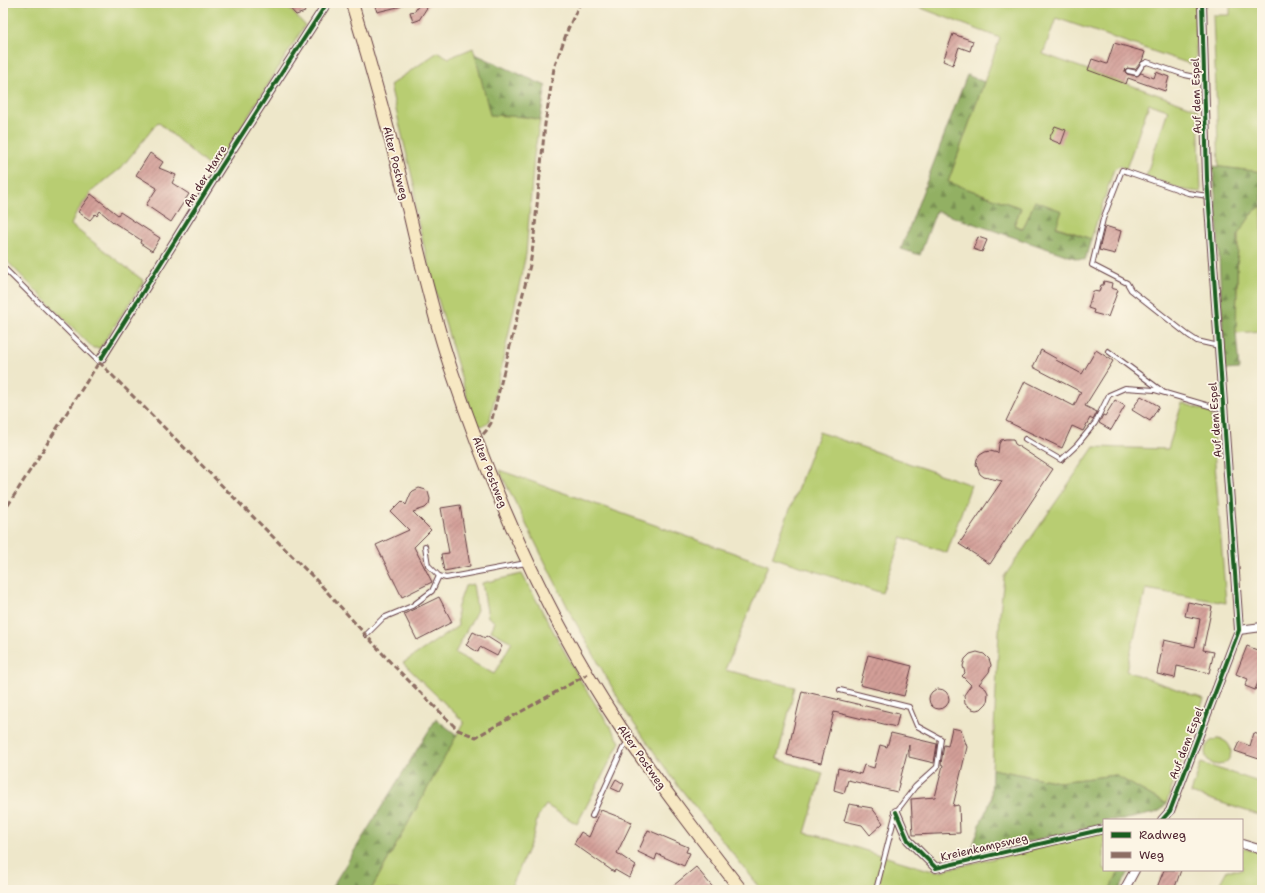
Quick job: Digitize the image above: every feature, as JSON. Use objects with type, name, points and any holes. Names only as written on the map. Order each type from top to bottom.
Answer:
[{"type":"main road","name":"Alter Postweg","points":[[352,3],[388,128],[418,253],[451,367],[484,458],[516,538],[557,619],[584,667],[630,740],[679,810],[741,890]]},
{"type":"street","name":"An der Harre","points":[[100,361],[221,167],[326,3]]},
{"type":"street","name":"Auf dem Espel","points":[[1163,819],[1170,811],[1239,630],[1208,196],[1202,3]]},
{"type":"street","points":[[1239,630],[1262,627]]},
{"type":"street","name":"Kreienkampsweg","points":[[896,812],[908,840],[936,868],[1103,829]]},
{"type":"street","points":[[1243,844],[1262,850]]},
{"type":"street","points":[[1124,890],[1134,871]]},
{"type":"lane","points":[[1128,71],[1137,73],[1143,64],[1147,62],[1185,75],[1204,79]]},
{"type":"lane","points":[[1208,196],[1188,193],[1122,170],[1103,220],[1092,265],[1127,283],[1132,290],[1197,341],[1219,346]]},
{"type":"lane","points":[[3,267],[100,361]]},
{"type":"lane","points":[[1108,351],[1164,393]]},
{"type":"lane","points":[[1025,439],[1062,460],[1077,445],[1095,423],[1109,395],[1125,388],[1155,390],[1223,410]]},
{"type":"lane","points":[[425,546],[428,565],[439,576],[446,578],[529,562]]},
{"type":"lane","points":[[366,635],[383,618],[412,606],[432,591],[439,576]]},
{"type":"lane","points":[[840,690],[909,707],[917,726],[941,739],[937,767],[915,787],[896,812],[876,890]]},
{"type":"lane","points":[[592,816],[623,748],[630,740]]},
{"type":"green space","points":[[3,3],[284,3],[305,25],[214,171],[158,122],[121,168],[92,191],[76,213],[71,225],[144,281],[100,348],[93,348],[3,257]]},
{"type":"green space","points":[[914,3],[1196,3],[1196,66],[1056,18],[1043,54],[1198,109],[1201,192],[1184,190],[1146,176],[1168,110],[1149,104],[1126,169],[1119,166],[1114,169],[1091,239],[1055,226],[1035,201],[1023,229],[1014,225],[1021,208],[948,182],[1000,38],[913,5]]},
{"type":"green space","points":[[1230,3],[1262,3],[1262,172],[1219,167],[1213,15],[1230,15]]},
{"type":"green space","points":[[473,48],[475,54],[515,116],[540,120],[534,155],[526,254],[490,419],[487,424],[483,426],[478,425],[474,421],[433,282],[415,210],[415,189],[390,85],[438,52],[449,58]]},
{"type":"green space","points":[[475,54],[546,86],[540,120],[527,117],[490,115]]},
{"type":"green space","points":[[967,75],[984,82],[948,182],[1021,208],[1014,225],[1023,229],[1035,201],[1062,211],[1056,227],[1091,239],[1085,260],[1078,259],[936,211],[920,255],[901,249]]},
{"type":"green space","points":[[1213,166],[1262,172],[1262,206],[1254,211],[1238,234],[1236,333],[1239,369],[1225,370]]},
{"type":"green space","points":[[1262,206],[1262,331],[1236,333],[1238,234],[1254,211]]},
{"type":"green space","points":[[1182,403],[1211,412],[1226,603],[1146,589],[1126,671],[1204,699],[1166,804],[1115,775],[1059,782],[992,769],[1000,612],[1004,577],[1094,447],[1168,449]]},
{"type":"green space","points":[[819,432],[971,485],[947,553],[902,537],[882,593],[772,557]]},
{"type":"green space","points":[[499,470],[768,565],[725,670],[795,687],[777,759],[823,773],[805,833],[929,870],[939,871],[1103,833],[1103,871],[1119,871],[1109,890],[762,890],[676,783],[627,714],[571,614]]},
{"type":"green space","points":[[522,574],[583,685],[620,742],[577,824],[546,805],[538,816],[532,840],[510,890],[371,890],[464,722],[403,663],[458,626],[457,609],[465,586],[473,584],[477,610],[455,653],[494,674],[512,642],[491,631],[495,622],[488,617],[482,583]]},
{"type":"green space","points":[[436,719],[457,735],[371,890],[330,890]]},
{"type":"green space","points":[[1218,739],[1227,743],[1231,752],[1227,761],[1218,765],[1209,761],[1205,752],[1209,743]]},
{"type":"green space","points":[[1201,763],[1262,783],[1262,816],[1191,793]]},
{"type":"green space","points":[[992,769],[1059,782],[1115,775],[1166,804],[1161,810],[1155,813],[1127,819],[1103,819],[1103,824],[970,855],[981,822],[991,800]]},
{"type":"green space","points":[[1243,848],[1262,853],[1262,890],[1216,890],[1226,871],[1243,871]]},
{"type":"green space","points":[[1119,871],[1129,871],[1119,890],[1109,890]]},
{"type":"building","points":[[285,3],[301,3],[305,12],[296,15]]},
{"type":"building","points":[[374,3],[401,3],[402,6],[377,12]]},
{"type":"building","points":[[420,3],[430,3],[419,20],[413,22],[410,12],[415,11]]},
{"type":"building","points":[[953,34],[973,41],[970,51],[959,47],[953,65],[943,61]]},
{"type":"building","points":[[1114,43],[1145,52],[1142,61],[1135,69],[1127,68],[1125,72],[1127,74],[1137,76],[1141,73],[1154,78],[1156,72],[1169,77],[1165,91],[1128,78],[1126,84],[1088,70],[1092,59],[1107,64]]},
{"type":"building","points":[[1055,126],[1066,130],[1061,144],[1049,139]]},
{"type":"building","points":[[150,153],[163,162],[159,168],[176,175],[172,183],[189,194],[171,222],[146,205],[157,188],[136,175]]},
{"type":"building","points":[[91,194],[118,215],[120,212],[160,238],[152,251],[140,243],[141,240],[113,222],[100,211],[97,216],[95,214],[90,220],[78,212]]},
{"type":"building","points":[[1105,226],[1121,231],[1115,254],[1099,250]]},
{"type":"building","points":[[978,237],[987,240],[982,252],[973,249]]},
{"type":"building","points":[[1104,281],[1112,283],[1111,288],[1118,290],[1108,317],[1093,313],[1094,310],[1088,308],[1093,291],[1099,292]]},
{"type":"building","points":[[1041,350],[1082,374],[1096,350],[1113,361],[1085,406],[1097,412],[1093,420],[1090,418],[1083,431],[1072,426],[1062,448],[1006,421],[1025,381],[1074,406],[1081,392],[1033,367]]},
{"type":"building","points":[[1141,396],[1159,406],[1150,421],[1132,410]]},
{"type":"building","points":[[1115,400],[1125,406],[1111,430],[1099,423],[1103,415],[1105,416]]},
{"type":"building","points":[[1013,439],[1015,444],[1053,469],[990,564],[959,544],[1002,481],[984,477],[980,474],[976,464],[977,459],[985,452],[990,451],[998,453],[1001,440]]},
{"type":"building","points":[[419,488],[428,492],[430,499],[429,504],[425,508],[413,512],[431,530],[414,547],[432,582],[402,597],[376,545],[409,530],[391,512],[402,501],[406,505],[411,493]]},
{"type":"building","points":[[460,505],[470,566],[444,571],[441,554],[449,553],[441,508]]},
{"type":"building","points":[[439,597],[452,622],[417,640],[404,614]]},
{"type":"building","points":[[1188,602],[1212,607],[1203,650],[1214,652],[1209,673],[1177,666],[1175,678],[1157,674],[1164,640],[1195,647],[1200,619],[1185,616]]},
{"type":"building","points":[[473,632],[485,638],[486,636],[502,646],[497,656],[480,647],[478,652],[466,645]]},
{"type":"building","points":[[1247,646],[1262,652],[1262,672],[1255,690],[1245,686],[1248,679],[1236,674]]},
{"type":"building","points":[[977,652],[984,654],[989,659],[991,665],[989,672],[979,684],[986,689],[988,693],[987,703],[981,709],[976,710],[965,704],[964,695],[971,685],[962,676],[965,673],[963,666],[965,659],[970,654]]},
{"type":"building","points":[[868,655],[912,666],[904,696],[860,685]]},
{"type":"building","points":[[939,689],[946,692],[949,699],[946,706],[939,709],[932,706],[929,699],[932,692]]},
{"type":"building","points":[[802,691],[899,714],[896,727],[834,712],[821,763],[787,755]]},
{"type":"building","points":[[952,728],[961,730],[967,747],[953,806],[959,805],[960,833],[913,835],[911,799],[935,797],[943,765],[941,764],[944,745],[948,746]]},
{"type":"building","points":[[891,733],[937,744],[934,763],[909,757],[909,745],[897,792],[848,780],[844,793],[834,790],[838,768],[861,774],[864,765],[874,768],[880,745],[887,747]]},
{"type":"building","points":[[1254,733],[1262,736],[1262,760],[1235,751],[1239,742],[1250,746]]},
{"type":"building","points":[[616,779],[624,784],[620,792],[611,788]]},
{"type":"building","points":[[849,804],[872,808],[883,823],[870,835],[862,825],[844,821]]},
{"type":"building","points":[[601,810],[632,822],[617,853],[636,866],[629,878],[615,870],[614,872],[574,844],[581,832],[589,837]]},
{"type":"building","points":[[648,830],[688,847],[686,852],[690,853],[684,866],[657,854],[655,860],[638,852]]},
{"type":"building","points":[[696,867],[715,890],[668,890]]},
{"type":"building","points":[[1164,871],[1181,871],[1174,890],[1156,890]]},
{"type":"marked path","points":[[477,441],[491,423],[530,265],[545,124],[554,68],[568,29],[580,3]]},
{"type":"marked path","points":[[3,513],[101,359]]},
{"type":"marked path","points":[[99,362],[319,583],[392,664],[458,730],[476,737],[588,674]]},
{"type":"cycle path","points":[[101,359],[221,167],[327,3]]},
{"type":"cycle path","points":[[1163,819],[1170,811],[1239,630],[1207,178],[1202,3]]},
{"type":"cycle path","points":[[896,812],[908,840],[936,868],[1103,829]]}]
